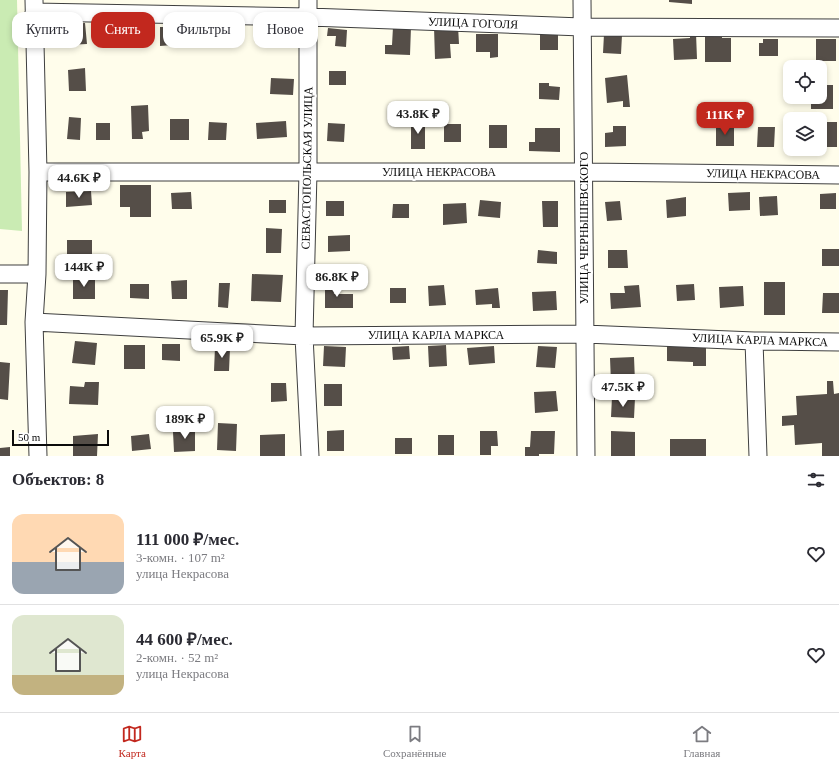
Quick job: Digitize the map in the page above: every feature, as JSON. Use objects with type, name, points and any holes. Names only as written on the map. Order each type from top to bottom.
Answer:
[{"type":"street","name":"УЛИЦА ЧЕРНЫШЕВСКОГО","points":[[582,0],[586,456]]},
{"type":"street","name":"УЛИЦА ГОГОЛЯ","points":[[34,6],[309,8],[582,27],[839,28]]},
{"type":"street","points":[[34,6],[38,172],[34,322],[38,456]]},
{"type":"street","name":"СЕВАСТОПОЛЬСКАЯ УЛИЦА","points":[[309,8],[308,172],[304,336],[310,456]]},
{"type":"street","name":"УЛИЦА НЕКРАСОВА","points":[[38,172],[584,172],[839,176]]},
{"type":"street","points":[[0,274],[36,274]]},
{"type":"street","name":"УЛИЦА КАРЛА МАРКСА","points":[[34,322],[304,336],[585,334],[839,342]]},
{"type":"street","points":[[754,340],[758,456]]},
{"type":"green space","points":[[0,0],[17,0],[17,12],[12,12],[12,48],[18,48],[22,231],[0,229]]},
{"type":"building","points":[[669,0],[692,0],[692,4],[669,2]]},
{"type":"building","points":[[83,23],[85,23],[87,44],[83,44]]},
{"type":"building","points":[[458,26],[459,44],[450,44],[451,58],[435,59],[434,27]]},
{"type":"building","points":[[160,27],[163,27],[163,46],[160,46]]},
{"type":"building","points":[[393,27],[411,27],[410,55],[385,54],[385,45],[392,45]]},
{"type":"building","points":[[328,28],[347,30],[346,47],[335,46],[336,36],[327,36]]},
{"type":"building","points":[[713,31],[722,31],[722,38],[731,38],[731,62],[705,62],[705,37],[713,37]]},
{"type":"building","points":[[540,32],[558,32],[558,50],[540,50]]},
{"type":"building","points":[[690,33],[696,33],[697,59],[674,60],[673,39],[690,38]]},
{"type":"building","points":[[476,34],[498,34],[498,57],[490,58],[490,52],[476,52]]},
{"type":"building","points":[[604,34],[622,35],[621,54],[603,53]]},
{"type":"building","points":[[763,39],[778,39],[778,56],[759,56],[759,43],[763,43]]},
{"type":"building","points":[[816,39],[836,39],[836,61],[816,60]]},
{"type":"building","points":[[85,68],[86,91],[69,91],[68,70]]},
{"type":"building","points":[[329,71],[346,71],[346,85],[329,85]]},
{"type":"building","points":[[627,75],[630,107],[623,107],[623,101],[607,103],[605,78]]},
{"type":"building","points":[[271,78],[294,79],[293,95],[270,94]]},
{"type":"building","points":[[539,83],[549,83],[549,86],[560,87],[559,100],[539,99]]},
{"type":"building","points":[[827,85],[833,85],[833,109],[811,109],[811,104],[827,104]]},
{"type":"building","points":[[148,105],[149,131],[142,132],[143,139],[132,139],[131,106]]},
{"type":"building","points":[[69,117],[81,118],[80,140],[67,139]]},
{"type":"building","points":[[170,119],[189,119],[189,140],[170,140]]},
{"type":"building","points":[[286,121],[287,137],[257,139],[256,123]]},
{"type":"building","points":[[411,121],[425,121],[425,149],[411,149]]},
{"type":"building","points":[[209,122],[227,123],[226,140],[208,140]]},
{"type":"building","points":[[827,122],[837,122],[837,147],[827,147]]},
{"type":"building","points":[[96,123],[110,123],[110,140],[96,140]]},
{"type":"building","points":[[328,123],[345,124],[344,142],[327,141]]},
{"type":"building","points":[[444,124],[461,124],[461,142],[444,142]]},
{"type":"building","points":[[489,125],[507,125],[507,148],[489,148]]},
{"type":"building","points":[[613,126],[626,126],[626,146],[605,147],[605,133],[613,132]]},
{"type":"building","points":[[716,126],[734,126],[734,146],[716,146]]},
{"type":"building","points":[[758,127],[775,127],[774,147],[757,147]]},
{"type":"building","points":[[535,128],[560,128],[560,152],[529,151],[529,142],[535,142]]},
{"type":"building","points":[[120,185],[151,185],[151,217],[130,217],[130,207],[120,207]]},
{"type":"building","points":[[91,191],[92,205],[66,207],[66,192]]},
{"type":"building","points":[[191,192],[192,209],[172,209],[171,193]]},
{"type":"building","points":[[750,192],[750,210],[729,211],[728,193]]},
{"type":"building","points":[[836,193],[836,209],[820,209],[820,194]]},
{"type":"building","points":[[777,196],[778,215],[760,216],[759,197]]},
{"type":"building","points":[[686,197],[686,216],[667,218],[666,200]]},
{"type":"building","points":[[269,200],[286,200],[286,213],[269,213]]},
{"type":"building","points":[[480,200],[501,202],[500,218],[478,216]]},
{"type":"building","points":[[326,201],[344,201],[344,216],[326,216]]},
{"type":"building","points":[[542,201],[558,201],[558,227],[543,227]]},
{"type":"building","points":[[620,201],[622,220],[607,221],[605,202]]},
{"type":"building","points":[[466,203],[467,223],[443,225],[443,204]]},
{"type":"building","points":[[393,204],[409,204],[409,218],[392,218]]},
{"type":"building","points":[[266,228],[282,229],[281,253],[266,253]]},
{"type":"building","points":[[350,235],[350,251],[328,252],[328,236]]},
{"type":"building","points":[[67,240],[92,240],[92,258],[67,259]]},
{"type":"building","points":[[822,249],[839,249],[839,266],[822,266]]},
{"type":"building","points":[[538,250],[557,252],[557,264],[537,263]]},
{"type":"building","points":[[608,250],[627,250],[628,268],[608,268]]},
{"type":"building","points":[[252,274],[283,275],[281,302],[251,301]]},
{"type":"building","points":[[73,278],[95,278],[95,299],[73,299]]},
{"type":"building","points":[[187,280],[187,299],[172,299],[171,281]]},
{"type":"building","points":[[325,282],[333,282],[334,294],[353,294],[353,308],[325,308]]},
{"type":"building","points":[[764,282],[785,282],[785,315],[764,315]]},
{"type":"building","points":[[219,283],[230,283],[228,308],[218,307]]},
{"type":"building","points":[[130,284],[149,284],[149,299],[130,298]]},
{"type":"building","points":[[694,284],[695,300],[677,301],[676,285]]},
{"type":"building","points":[[444,285],[446,305],[429,306],[428,286]]},
{"type":"building","points":[[639,285],[641,307],[611,309],[610,293],[625,293],[624,286]]},
{"type":"building","points":[[743,286],[744,306],[720,308],[719,287]]},
{"type":"building","points":[[390,288],[406,288],[406,303],[390,303]]},
{"type":"building","points":[[498,288],[500,308],[492,308],[492,304],[476,305],[475,290]]},
{"type":"building","points":[[0,290],[8,290],[7,325],[0,325]]},
{"type":"building","points":[[556,291],[557,310],[533,311],[532,292]]},
{"type":"building","points":[[823,293],[839,293],[839,313],[822,313]]},
{"type":"building","points":[[75,341],[97,343],[95,365],[72,363]]},
{"type":"building","points":[[162,344],[180,344],[180,361],[162,360]]},
{"type":"building","points":[[667,344],[706,345],[706,366],[693,366],[693,362],[667,361]]},
{"type":"building","points":[[124,345],[145,345],[145,369],[124,369]]},
{"type":"building","points":[[446,345],[447,366],[429,367],[428,346]]},
{"type":"building","points":[[324,346],[346,347],[345,367],[323,366]]},
{"type":"building","points":[[409,346],[410,359],[393,360],[392,347]]},
{"type":"building","points":[[494,346],[495,363],[469,365],[467,348]]},
{"type":"building","points":[[538,346],[557,347],[555,368],[536,367]]},
{"type":"building","points":[[215,347],[230,348],[229,371],[214,371]]},
{"type":"building","points":[[634,357],[635,382],[611,383],[610,358]]},
{"type":"building","points":[[0,362],[10,363],[8,400],[0,399]]},
{"type":"building","points":[[827,381],[833,381],[834,394],[839,393],[839,456],[822,456],[822,443],[795,445],[794,425],[782,426],[782,416],[797,415],[796,396],[827,394]]},
{"type":"building","points":[[85,382],[99,382],[98,405],[69,404],[70,386],[84,387]]},
{"type":"building","points":[[271,383],[286,383],[287,401],[271,402]]},
{"type":"building","points":[[324,384],[342,384],[342,406],[324,406]]},
{"type":"building","points":[[556,391],[558,411],[535,413],[534,392]]},
{"type":"building","points":[[612,397],[635,398],[634,418],[611,417]]},
{"type":"building","points":[[218,423],[237,424],[236,451],[217,450]]},
{"type":"building","points":[[195,426],[195,451],[174,452],[173,432],[186,432],[185,427]]},
{"type":"building","points":[[344,430],[344,451],[327,451],[327,431]]},
{"type":"building","points":[[480,431],[497,431],[498,446],[491,446],[491,455],[480,455]]},
{"type":"building","points":[[531,431],[555,431],[554,454],[525,456],[525,447],[530,447]]},
{"type":"building","points":[[611,431],[635,432],[635,456],[611,456]]},
{"type":"building","points":[[98,434],[97,456],[73,456],[73,436]]},
{"type":"building","points":[[149,434],[151,449],[132,451],[131,436]]},
{"type":"building","points":[[285,434],[285,456],[260,456],[260,435]]},
{"type":"building","points":[[438,435],[454,435],[454,455],[438,455]]},
{"type":"building","points":[[395,438],[412,438],[412,454],[395,454]]},
{"type":"building","points":[[670,439],[706,439],[706,456],[670,456]]},
{"type":"building","points":[[10,447],[10,456],[0,456],[0,448]]}]
